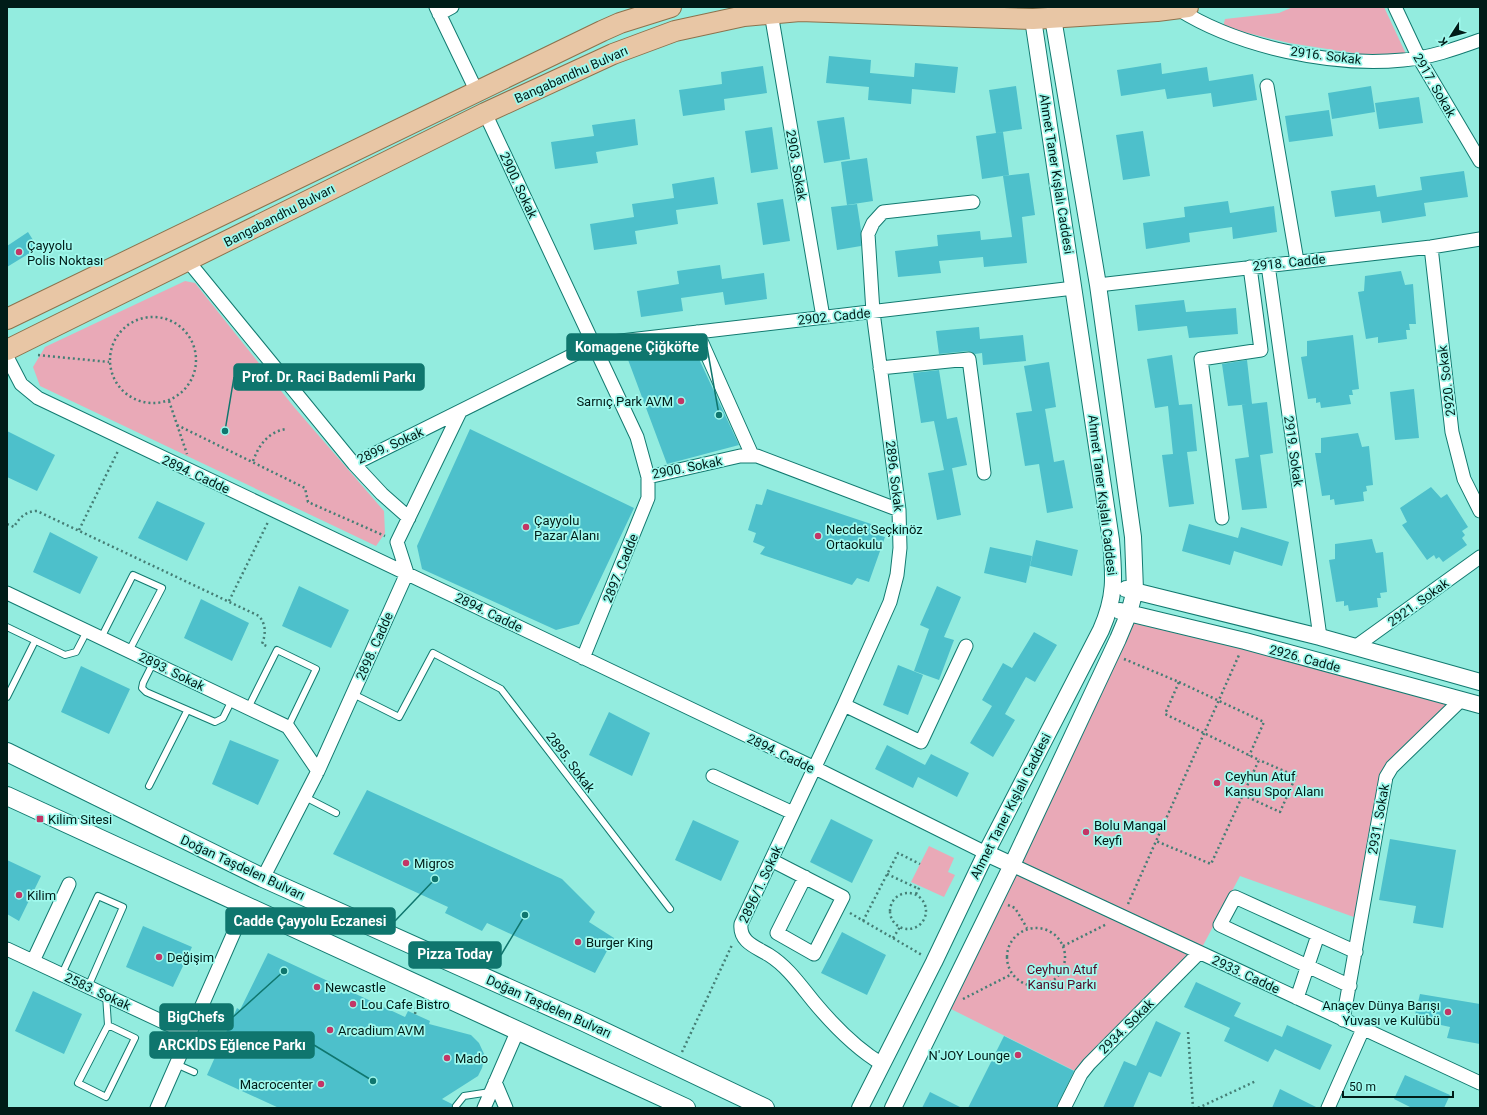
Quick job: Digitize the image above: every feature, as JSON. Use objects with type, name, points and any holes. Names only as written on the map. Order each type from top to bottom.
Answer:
[{"type":"main road","name":"Bangabandhu Bulvarı","points":[[7,318],[476,90],[602,31],[671,7]]},
{"type":"main road","name":"Bangabandhu Bulvarı","points":[[7,350],[485,112],[613,54],[668,33],[718,20],[800,11],[1053,13],[1183,8]]},
{"type":"main road","name":"Doğan Taşdelen Bulvarı","points":[[7,752],[263,878],[444,958],[676,1065],[765,1108]]},
{"type":"main road","points":[[7,796],[686,1108]]},
{"type":"street","points":[[452,7],[437,10],[476,90]]},
{"type":"street","name":"2917. Sokak","points":[[1395,7],[1419,58],[1480,161]]},
{"type":"street","name":"2916. Sokak","points":[[1183,8],[1222,33],[1290,51],[1335,58],[1388,61],[1419,58],[1480,40]]},
{"type":"street","name":"2903. Sokak","points":[[771,13],[823,317]]},
{"type":"street","name":"Ahmet Taner Kışlalı Caddesi","points":[[860,1108],[934,962],[986,853],[1109,610],[1114,589],[1111,540],[1032,13]]},
{"type":"street","name":"Ahmet Taner Kışlalı Caddesi","points":[[893,1108],[1012,865],[1112,653],[1129,613],[1135,590],[1133,537],[1098,284],[1053,13]]},
{"type":"street","points":[[1267,86],[1296,261]]},
{"type":"street","name":"2900. Sokak","points":[[485,112],[638,437],[648,477],[740,456],[752,455],[769,459],[899,510]]},
{"type":"street","name":"2896. Sokak","points":[[815,768],[844,705],[894,588],[899,562],[899,510],[873,312],[868,234],[880,214],[883,212],[973,202]]},
{"type":"street","name":"2918. Cadde","points":[[1098,284],[1431,247],[1480,239]]},
{"type":"street","name":"2920. Sokak","points":[[1431,247],[1452,432],[1464,479],[1480,511]]},
{"type":"street","name":"2899. Sokak","points":[[188,261],[354,464],[595,344]]},
{"type":"street","name":"2919. Sokak","points":[[1268,265],[1320,637]]},
{"type":"street","points":[[1222,518],[1201,360],[1261,350],[1250,267]]},
{"type":"street","points":[[1074,288],[1098,284]]},
{"type":"street","name":"2902. Cadde","points":[[595,344],[1074,288]]},
{"type":"street","points":[[697,332],[752,455]]},
{"type":"street","name":"2894. Cadde","points":[[7,357],[19,380],[32,395],[194,474],[407,573],[815,768],[986,853]]},
{"type":"street","points":[[880,368],[968,359],[984,473]]},
{"type":"street","points":[[407,573],[397,542],[460,412]]},
{"type":"street","points":[[354,464],[382,494],[409,518]]},
{"type":"street","name":"2897. Cadde","points":[[583,658],[648,498],[648,477]]},
{"type":"street","name":"2921. Sokak","points":[[1355,647],[1480,557]]},
{"type":"street","name":"2898. Cadde","points":[[263,878],[318,771],[407,573]]},
{"type":"street","name":"2926. Cadde","points":[[1114,589],[1135,590],[1320,637],[1480,682]]},
{"type":"street","name":"2893. Sokak","points":[[7,593],[288,727]]},
{"type":"street","name":"2926. Cadde","points":[[1109,610],[1129,613],[1245,642],[1480,705]]},
{"type":"street","points":[[844,705],[921,742],[966,646]]},
{"type":"street","name":"2931. Sokak","points":[[1343,1020],[1362,920],[1386,776],[1392,767],[1461,700]]},
{"type":"street","points":[[288,727],[318,771]]},
{"type":"street","name":"2896/1. Sokak","points":[[815,768],[742,920],[740,928],[741,933],[747,942],[770,956],[787,970],[841,1032],[868,1055],[882,1064]]},
{"type":"street","points":[[713,776],[794,813]]},
{"type":"street","points":[[986,853],[1012,865]]},
{"type":"street","points":[[771,860],[805,877],[843,897],[814,954],[777,933],[805,877]]},
{"type":"street","name":"2933. Cadde","points":[[1012,865],[1480,1084]]},
{"type":"street","points":[[33,961],[69,884]]},
{"type":"street","points":[[1350,986],[1220,925],[1235,897],[1356,952]]},
{"type":"street","points":[[157,1108],[246,906]]},
{"type":"street","points":[[1297,998],[1318,935]]},
{"type":"street","name":"2583. Sokak","points":[[7,949],[189,1034]]},
{"type":"street","name":"2934. Sokak","points":[[1064,1108],[1081,1074],[1089,1064],[1199,953]]},
{"type":"street","points":[[1328,1108],[1363,1029]]},
{"type":"street","points":[[484,1108],[518,1030]]},
{"type":"street","points":[[493,1087],[506,1108]]},
{"type":"lane","points":[[101,638],[133,575],[162,588],[130,651]]},
{"type":"lane","points":[[7,627],[65,655],[76,652],[87,631]]},
{"type":"lane","points":[[7,698],[35,641]]},
{"type":"lane","points":[[248,708],[277,650],[316,670],[288,727]]},
{"type":"lane","name":"2895. Sokak","points":[[353,694],[399,716],[433,653],[501,689],[670,909]]},
{"type":"lane","points":[[153,662],[142,683],[144,690],[211,721],[218,722],[223,718],[232,700]]},
{"type":"lane","points":[[149,786],[188,711]]},
{"type":"lane","points":[[305,797],[336,814]]},
{"type":"lane","points":[[62,974],[98,896],[123,907],[88,987]]},
{"type":"lane","points":[[106,995],[108,1025],[78,1083],[106,1097],[135,1038],[108,1025]]},
{"type":"lane","points":[[176,1064],[194,1072]]},
{"type":"lane","points":[[456,1106],[464,1096],[493,1087]]},
{"type":"path","points":[[155,316],[170,319],[182,327],[191,339],[196,353],[196,368],[190,382],[181,393],[169,400],[149,403],[129,397],[119,388],[112,376],[109,362],[111,348],[117,334],[127,324],[140,318],[155,316]]},
{"type":"path","points":[[30,354],[109,362]]},
{"type":"path","points":[[169,400],[194,474]]},
{"type":"path","points":[[177,425],[305,488],[308,502],[397,542]]},
{"type":"path","points":[[253,462],[258,449],[266,439],[275,431],[286,429]]},
{"type":"path","points":[[79,530],[123,440]]},
{"type":"path","points":[[229,601],[274,511]]},
{"type":"path","points":[[7,524],[14,527],[21,517],[31,512],[37,512],[79,530],[259,616],[263,621],[265,632],[262,644],[277,650]]},
{"type":"path","points":[[1063,946],[1122,917],[1245,642]]},
{"type":"path","points":[[1112,653],[1219,700],[1264,722],[1249,756]]},
{"type":"path","points":[[1179,682],[1165,714],[1249,756],[1296,776],[1280,812],[1243,795]]},
{"type":"path","points":[[1156,841],[1211,864],[1259,760]]},
{"type":"path","points":[[863,921],[898,853],[920,864]]},
{"type":"path","points":[[887,874],[919,887],[916,894]]},
{"type":"path","points":[[906,892],[916,894],[923,899],[926,905],[926,917],[922,923],[912,929],[900,927],[892,919],[890,907],[892,902],[900,894],[906,892]]},
{"type":"path","points":[[995,899],[1015,908],[1027,928]]},
{"type":"path","points":[[839,907],[934,962]]},
{"type":"path","points":[[894,938],[900,927]]},
{"type":"path","points":[[676,1065],[740,928]]},
{"type":"path","points":[[1027,928],[1040,928],[1052,932],[1063,946],[1065,955],[1064,964],[1057,976],[1046,984],[1036,986],[1027,985],[1012,974],[1007,965],[1006,956],[1012,938],[1027,928]]},
{"type":"path","points":[[953,986],[964,1000],[1012,974]]},
{"type":"path","points":[[415,1014],[417,1001]]},
{"type":"path","points":[[1188,1032],[1193,1108]]},
{"type":"path","points":[[1198,1108],[1256,1081]]},
{"type":"green space","points":[[1293,7],[1384,7],[1406,54],[1366,55],[1289,43],[1223,27],[1225,19],[1279,13]]},
{"type":"green space","points":[[185,281],[195,283],[294,407],[384,511],[385,533],[376,546],[40,386],[33,367],[45,347]]},
{"type":"green space","name":"Ceyhun Atuf Kansu Spor Alanı","points":[[1129,613],[1461,700],[1392,767],[1362,920],[1240,876],[1199,953],[1081,1074],[943,1005]]},
{"type":"green space","points":[[929,846],[954,858],[948,872],[955,875],[944,897],[911,882]]},
{"type":"building","points":[[829,56],[871,60],[870,73],[914,77],[915,63],[958,67],[955,93],[912,89],[911,104],[868,100],[869,87],[826,83]]},
{"type":"building","points":[[1161,63],[1162,74],[1207,67],[1209,81],[1253,74],[1257,100],[1213,107],[1211,93],[1167,99],[1165,89],[1121,96],[1117,70]]},
{"type":"building","points":[[763,66],[767,93],[724,99],[725,110],[683,116],[679,90],[722,84],[721,72]]},
{"type":"building","points":[[1016,86],[1022,129],[996,133],[989,90]]},
{"type":"building","points":[[1371,86],[1375,112],[1332,119],[1328,93]]},
{"type":"building","points":[[1419,97],[1423,123],[1379,129],[1375,103]]},
{"type":"building","points":[[1329,110],[1333,136],[1289,142],[1285,116]]},
{"type":"building","points":[[844,117],[850,159],[824,163],[817,121]]},
{"type":"building","points":[[635,119],[638,145],[596,152],[598,163],[555,169],[551,142],[594,136],[592,125]]},
{"type":"building","points":[[772,127],[778,169],[751,173],[745,131]]},
{"type":"building","points":[[1143,131],[1150,176],[1123,180],[1116,135]]},
{"type":"building","points":[[1003,132],[1009,175],[982,179],[976,136]]},
{"type":"building","points":[[867,158],[873,201],[847,205],[841,162]]},
{"type":"building","points":[[1464,171],[1468,197],[1424,203],[1426,216],[1382,223],[1380,211],[1335,217],[1331,191],[1375,185],[1377,197],[1422,190],[1420,177]]},
{"type":"building","points":[[1029,173],[1035,215],[1022,217],[1027,263],[984,267],[983,257],[939,261],[941,273],[898,277],[895,251],[938,246],[937,235],[980,231],[981,240],[1012,237],[1003,176]]},
{"type":"building","points":[[714,177],[718,204],[676,210],[678,224],[635,231],[637,244],[594,250],[590,224],[634,217],[632,204],[674,198],[672,184]]},
{"type":"building","points":[[783,199],[790,241],[763,245],[757,203]]},
{"type":"building","points":[[1228,201],[1230,213],[1274,206],[1277,232],[1233,239],[1232,227],[1189,233],[1190,242],[1146,249],[1143,223],[1185,217],[1184,207]]},
{"type":"building","points":[[857,204],[861,230],[861,246],[837,250],[831,207]]},
{"type":"building","name":"Çayyolu Polis Noktası","points":[[28,232],[38,248],[7,267],[7,246]]},
{"type":"building","points":[[720,265],[722,279],[764,273],[767,299],[725,305],[723,292],[681,298],[683,311],[641,317],[637,291],[679,284],[677,271]]},
{"type":"building","points":[[1401,271],[1405,285],[1413,284],[1416,324],[1409,324],[1410,330],[1406,330],[1407,339],[1378,343],[1378,337],[1366,339],[1358,292],[1364,291],[1365,276]]},
{"type":"building","points":[[1184,300],[1186,312],[1236,308],[1238,334],[1189,338],[1187,326],[1138,331],[1135,305]]},
{"type":"building","points":[[979,327],[980,339],[1023,335],[1026,361],[983,365],[982,353],[975,354],[968,351],[939,354],[936,331]]},
{"type":"building","points":[[1353,335],[1359,389],[1352,390],[1353,395],[1349,395],[1351,404],[1321,408],[1320,402],[1316,403],[1316,398],[1308,399],[1301,357],[1307,356],[1307,341]]},
{"type":"building","name":"Sarnıç Park AVM","points":[[693,346],[739,445],[667,464],[627,357]]},
{"type":"building","points":[[1172,355],[1179,405],[1192,404],[1197,451],[1187,452],[1194,504],[1169,507],[1162,455],[1173,454],[1168,406],[1155,408],[1147,359]]},
{"type":"building","points":[[1247,360],[1252,404],[1228,406],[1222,364]]},
{"type":"building","points":[[1049,362],[1056,407],[1045,409],[1054,462],[1064,460],[1073,508],[1047,513],[1039,464],[1025,466],[1016,413],[1032,411],[1024,366]]},
{"type":"building","points":[[939,370],[947,419],[957,417],[967,465],[952,468],[961,515],[937,520],[928,473],[944,470],[934,421],[921,423],[913,373]]},
{"type":"building","points":[[1414,389],[1419,438],[1395,440],[1390,392]]},
{"type":"building","points":[[1267,402],[1273,453],[1260,455],[1267,508],[1242,510],[1235,459],[1249,457],[1242,405]]},
{"type":"building","name":"Çayyolu Pazar Alanı","points":[[470,429],[634,508],[579,624],[556,630],[422,569],[417,546]]},
{"type":"building","points":[[7,431],[55,455],[37,491],[7,477]]},
{"type":"building","points":[[1358,433],[1362,447],[1369,446],[1373,485],[1366,486],[1367,491],[1363,492],[1364,501],[1335,505],[1334,499],[1330,500],[1330,495],[1322,496],[1315,453],[1321,453],[1321,438]]},
{"type":"building","points":[[1431,487],[1441,498],[1447,494],[1468,527],[1462,531],[1465,535],[1462,538],[1467,545],[1443,562],[1439,557],[1436,559],[1434,555],[1427,560],[1402,525],[1407,522],[1400,508]]},
{"type":"building","name":"Necdet Seçkinöz Ortaokulu","points":[[767,489],[880,527],[878,535],[885,537],[869,582],[857,578],[852,585],[760,554],[765,547],[753,542],[756,533],[748,530],[756,504],[762,505]]},
{"type":"building","points":[[157,501],[205,523],[187,561],[138,538]]},
{"type":"building","points":[[1189,524],[1238,538],[1241,527],[1289,542],[1282,566],[1234,551],[1230,565],[1182,551]]},
{"type":"building","points":[[50,532],[98,557],[80,594],[33,572]]},
{"type":"building","points":[[1372,539],[1376,553],[1383,552],[1387,592],[1380,593],[1381,598],[1377,598],[1378,607],[1349,611],[1348,605],[1344,606],[1344,601],[1336,602],[1329,560],[1335,559],[1335,544]]},
{"type":"building","points":[[1036,540],[1078,550],[1072,576],[1030,566]]},
{"type":"building","points":[[990,547],[1032,556],[1026,583],[984,573]]},
{"type":"building","points":[[299,586],[349,610],[331,648],[282,626]]},
{"type":"building","points":[[937,586],[961,597],[944,637],[954,640],[939,680],[914,671],[929,629],[920,625]]},
{"type":"building","points":[[201,599],[249,623],[232,661],[184,638]]},
{"type":"building","points":[[1034,632],[1057,645],[1035,682],[1026,677],[1005,714],[1015,720],[993,757],[970,743],[992,706],[982,700],[1003,663],[1012,668]]},
{"type":"building","points":[[898,665],[923,675],[908,715],[883,705]]},
{"type":"building","points":[[81,666],[130,689],[109,734],[61,712]]},
{"type":"building","points":[[609,712],[650,733],[632,776],[589,755]]},
{"type":"building","points":[[230,740],[279,760],[258,805],[212,784]]},
{"type":"building","points":[[887,745],[925,765],[931,754],[969,773],[957,797],[918,777],[913,788],[875,769]]},
{"type":"building","points":[[367,790],[562,879],[595,912],[589,922],[614,938],[595,973],[487,923],[482,931],[445,913],[448,907],[333,854]]},
{"type":"building","points":[[831,819],[873,840],[852,883],[810,862]]},
{"type":"building","points":[[693,820],[739,841],[721,881],[675,860]]},
{"type":"building","points":[[1390,839],[1456,850],[1443,928],[1413,923],[1416,906],[1379,900]]},
{"type":"building","name":"Kilim","points":[[7,860],[41,876],[19,921],[7,914]]},
{"type":"building","name":"Değişim","points":[[143,926],[192,947],[173,987],[126,967]]},
{"type":"building","points":[[842,932],[886,955],[867,995],[821,973]]},
{"type":"building","name":"Arcadium AVM","points":[[268,953],[405,1017],[408,1011],[430,1021],[429,1024],[471,1035],[479,1043],[485,1056],[478,1076],[442,1099],[452,1104],[452,1108],[279,1108],[207,1075],[237,1008],[240,1010]]},
{"type":"building","points":[[1196,982],[1241,1003],[1234,1016],[1282,1037],[1287,1025],[1332,1045],[1320,1070],[1275,1049],[1268,1062],[1224,1041],[1230,1028],[1184,1007]]},
{"type":"building","points":[[33,991],[82,1014],[64,1054],[15,1031]]},
{"type":"building","name":"Anaçev Dünya Barışı Yuvası ve Kulübü","points":[[1420,994],[1480,1004],[1480,1044],[1447,1038],[1450,1027],[1414,1019]]},
{"type":"building","points":[[1156,1021],[1181,1033],[1161,1077],[1149,1072],[1133,1108],[1103,1108],[1124,1061],[1136,1066]]},
{"type":"building","name":"N'JOY Lounge","points":[[1004,1036],[1074,1071],[1056,1108],[968,1108]]},
{"type":"building","points":[[1405,1075],[1450,1095],[1444,1108],[1412,1108],[1394,1099]]},
{"type":"building","points":[[1280,1089],[1318,1108],[1272,1108]]},
{"type":"building","points":[[930,1092],[962,1108],[922,1108]]},
{"type":"place","name":"Çayyolu Polis Noktası","points":[[19,252]]},
{"type":"place","name":"Sarnıç Park AVM","points":[[681,401]]},
{"type":"place","name":"Komagene Çiğköfte","points":[[719,415]]},
{"type":"place","name":"Prof. Dr. Raci Bademli Parkı","points":[[225,431]]},
{"type":"place","name":"Çayyolu Pazar Alanı","points":[[526,527]]},
{"type":"place","name":"Necdet Seçkinöz Ortaokulu","points":[[818,536]]},
{"type":"place","name":"Ceyhun Atuf Kansu Spor Alanı","points":[[1217,783]]},
{"type":"place","name":"Kilim Sitesi","points":[[40,819]]},
{"type":"place","name":"Bolu Mangal Keyfi","points":[[1086,832]]},
{"type":"place","name":"Migros","points":[[406,863]]},
{"type":"place","name":"Cadde Çayyolu Eczanesi","points":[[435,879]]},
{"type":"place","name":"Kilim","points":[[19,895]]},
{"type":"place","name":"Pizza Today","points":[[525,915]]},
{"type":"place","name":"Burger King","points":[[578,942]]},
{"type":"place","name":"Değişim","points":[[159,957]]},
{"type":"place","name":"BigChefs","points":[[284,971]]},
{"type":"place","name":"Newcastle","points":[[317,987]]},
{"type":"place","name":"Lou Cafe Bistro","points":[[353,1004]]},
{"type":"place","name":"Anaçev Dünya Barışı Yuvası ve Kulübü","points":[[1448,1012]]},
{"type":"place","name":"Arcadium AVM","points":[[330,1030]]},
{"type":"place","name":"N'JOY Lounge","points":[[1018,1055]]},
{"type":"place","name":"Mado","points":[[447,1058]]},
{"type":"place","name":"ARCKİDS Eğlence Parkı","points":[[373,1081]]},
{"type":"place","name":"Macrocenter","points":[[321,1084]]},
{"type":"park label","name":"Ceyhun Atuf Kansu Parkı","points":[[1062,976]]}]
